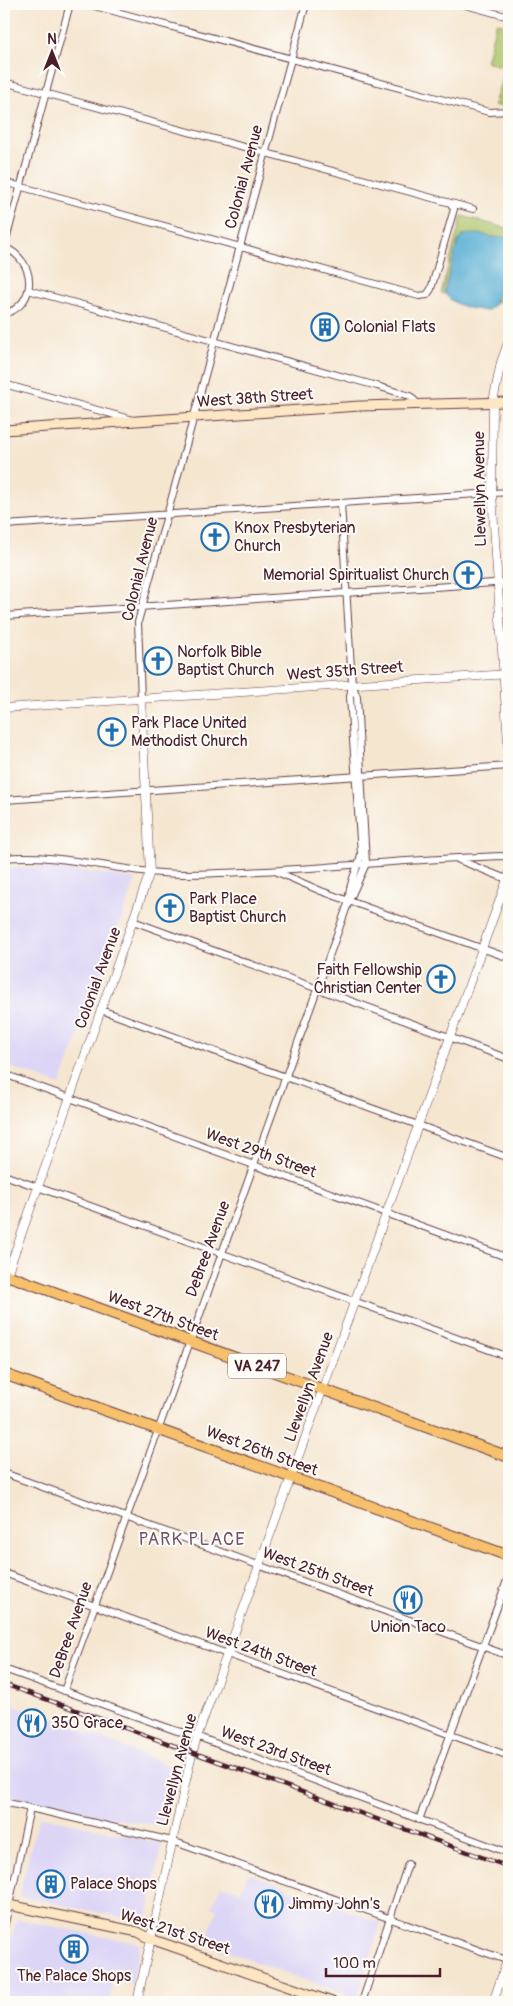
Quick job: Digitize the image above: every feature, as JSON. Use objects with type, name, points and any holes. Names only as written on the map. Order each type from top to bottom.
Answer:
[{"type":"main road","name":"West 38th Street","points":[[4,430],[418,404],[509,402]]},
{"type":"main road","name":"West 27th Street","points":[[5,1277],[190,1341],[509,1457]]},
{"type":"main road","name":"West 26th Street","points":[[4,1374],[509,1556]]},
{"type":"main road","name":"West 21st Street","points":[[6,1904],[138,1932],[332,2002]]},
{"type":"street","points":[[4,314],[21,304],[28,290],[29,274],[23,260],[4,247],[70,4]]},
{"type":"street","points":[[87,4],[490,112],[509,111]]},
{"type":"street","name":"Colonial Avenue","points":[[5,1277],[150,872],[138,622],[306,4]]},
{"type":"street","points":[[462,4],[509,17]]},
{"type":"street","points":[[4,82],[473,210]]},
{"type":"street","points":[[4,182],[424,296],[431,289],[444,246],[454,209],[451,204]]},
{"type":"street","points":[[28,290],[410,396],[418,404]]},
{"type":"street","name":"Llewellyn Avenue","points":[[509,340],[501,362],[493,402],[492,493],[497,582],[506,674],[509,759]]},
{"type":"street","points":[[4,384],[138,421]]},
{"type":"street","points":[[4,525],[509,492]]},
{"type":"street","name":"DeBree Avenue","points":[[64,1691],[349,901],[349,890],[363,864],[361,854],[359,776],[350,697],[352,684],[341,503]]},
{"type":"street","points":[[4,616],[509,582]]},
{"type":"street","name":"West 35th Street","points":[[4,708],[506,674]]},
{"type":"street","points":[[4,800],[509,766]]},
{"type":"street","points":[[4,858],[41,856],[63,858],[116,868],[182,874],[509,856]]},
{"type":"street","points":[[456,859],[509,878]]},
{"type":"street","points":[[274,870],[349,901],[509,958]]},
{"type":"street","name":"Llewellyn Avenue","points":[[137,2002],[172,1841],[197,1738],[509,878]]},
{"type":"street","points":[[133,922],[509,1059]]},
{"type":"street","points":[[101,1010],[509,1158]]},
{"type":"street","name":"West 29th Street","points":[[4,1074],[509,1258]]},
{"type":"street","points":[[4,1175],[509,1357]]},
{"type":"street","name":"West 25th Street","points":[[4,1474],[509,1656]]},
{"type":"street","name":"West 24th Street","points":[[4,1573],[509,1756]]},
{"type":"street","points":[[420,1820],[509,1575]]},
{"type":"street","name":"West 23rd Street","points":[[4,1669],[177,1731],[188,1733],[197,1738],[509,1853]]},
{"type":"street","points":[[4,1802],[172,1841],[389,1920],[509,1959],[493,2002]]},
{"type":"street","points":[[4,1928],[6,1904],[30,1808]]},
{"type":"street","points":[[362,2002],[408,1864]]},
{"type":"shaded area","points":[[47,866],[136,879],[60,1085],[4,1064],[4,869]]},
{"type":"shaded area","points":[[4,1702],[62,1722],[174,1768],[161,1826],[4,1795]]},
{"type":"shaded area","points":[[39,1816],[162,1843],[146,1922],[19,1896]]},
{"type":"shaded area","points":[[248,1873],[381,1923],[357,1998],[205,1944],[217,1910],[212,1907],[221,1885],[241,1891]]},
{"type":"shaded area","points":[[16,1919],[140,1944],[132,1983],[114,1979],[109,2002],[31,2002],[4,1996],[4,1973]]},
{"type":"green space","points":[[496,23],[509,25],[509,109],[494,105],[505,67],[486,62]]},
{"type":"green space","points":[[462,216],[509,229],[509,291],[506,301],[478,304],[441,293]]},
{"type":"water","points":[[463,235],[509,237],[509,258],[503,272],[495,304],[487,311],[468,308],[456,303],[444,291],[458,242]]},
{"type":"railway","points":[[4,1684],[509,1867]]},
{"type":"place","name":"Colonial Flats","points":[[325,327]]},
{"type":"place","name":"Knox Presbyterian Church","points":[[215,537]]},
{"type":"place","name":"Memorial Spiritualist Church","points":[[468,575]]},
{"type":"place","name":"Norfolk Bible Baptist Church","points":[[158,661]]},
{"type":"place","name":"Park Place United Methodist Church","points":[[112,732]]},
{"type":"place","name":"Park Place Baptist Church","points":[[170,908]]},
{"type":"place","name":"Faith Fellowship Christian Center","points":[[441,979]]},
{"type":"place","name":"Union Taco","points":[[408,1600]]},
{"type":"place","name":"350 Grace","points":[[32,1723]]},
{"type":"place","name":"Palace Shops","points":[[51,1884]]},
{"type":"place","name":"Jimmy John's","points":[[269,1904]]},
{"type":"place","name":"The Palace Shops","points":[[74,1949]]},
{"type":"district","name":"PARK PLACE","points":[[192,1539]]}]
